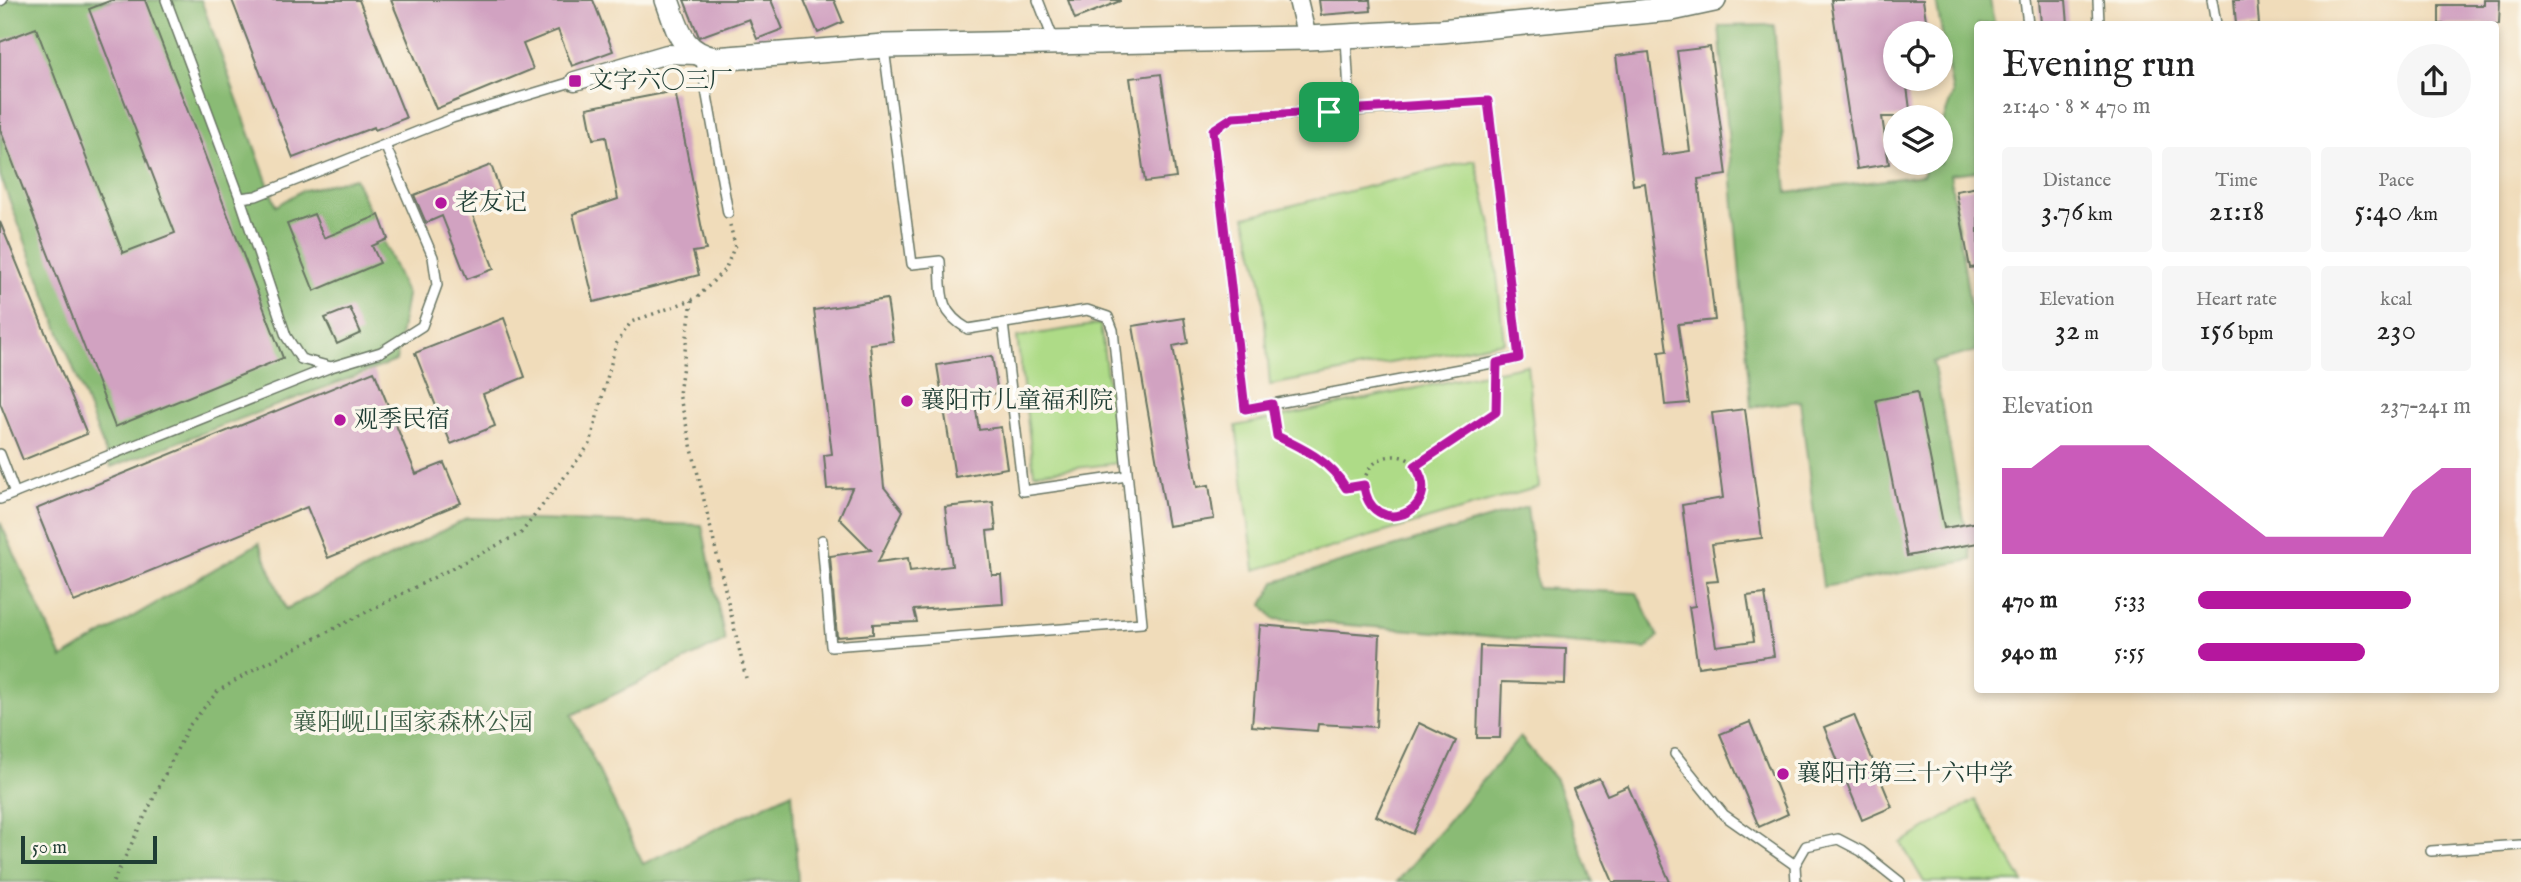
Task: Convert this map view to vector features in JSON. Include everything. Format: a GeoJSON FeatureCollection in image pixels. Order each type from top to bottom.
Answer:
{"type":"FeatureCollection","features":[{"type":"Feature","properties":{"kind":"street"},"geometry":{"type":"LineString","coordinates":[[667,0],[682,40],[698,56]]}},
{"type":"Feature","properties":{"kind":"street"},"geometry":{"type":"LineString","coordinates":[[1298,0],[1307,38]]}},
{"type":"Feature","properties":{"kind":"street"},"geometry":{"type":"LineString","coordinates":[[575,81],[667,54],[715,58],[884,46],[1346,36],[1672,9],[1714,0]]}},
{"type":"Feature","properties":{"kind":"lane"},"geometry":{"type":"LineString","coordinates":[[166,0],[240,198],[286,336],[301,359],[331,367]]}},
{"type":"Feature","properties":{"kind":"lane"},"geometry":{"type":"LineString","coordinates":[[1038,0],[1055,44]]}},
{"type":"Feature","properties":{"kind":"lane"},"geometry":{"type":"LineString","coordinates":[[2025,0],[2028,21]]}},
{"type":"Feature","properties":{"kind":"lane"},"geometry":{"type":"LineString","coordinates":[[2098,0],[2099,21]]}},
{"type":"Feature","properties":{"kind":"lane"},"geometry":{"type":"LineString","coordinates":[[2212,0],[2216,21]]}},
{"type":"Feature","properties":{"kind":"lane"},"geometry":{"type":"LineString","coordinates":[[1346,36],[1350,111]]}},
{"type":"Feature","properties":{"kind":"lane"},"geometry":{"type":"LineString","coordinates":[[822,540],[831,646],[1142,623],[1113,330],[1108,317],[1087,310],[968,329],[952,320],[943,306],[940,261],[912,264],[884,46]]}},
{"type":"Feature","properties":{"kind":"lane"},"geometry":{"type":"LineString","coordinates":[[698,56],[727,213]]}},
{"type":"Feature","properties":{"kind":"lane"},"geometry":{"type":"LineString","coordinates":[[240,198],[256,196],[452,118],[575,81]]}},
{"type":"Feature","properties":{"kind":"lane"},"geometry":{"type":"LineString","coordinates":[[1488,101],[1519,358],[1245,409],[1213,130],[1233,117],[1350,111],[1488,101]]}},
{"type":"Feature","properties":{"kind":"lane"},"geometry":{"type":"LineString","coordinates":[[0,499],[331,367],[381,352],[422,326],[437,285],[433,257],[385,145]]}},
{"type":"Feature","properties":{"kind":"lane"},"geometry":{"type":"LineString","coordinates":[[1003,323],[1023,491],[1127,476]]}},
{"type":"Feature","properties":{"kind":"lane"},"geometry":{"type":"LineString","coordinates":[[0,454],[15,493]]}},
{"type":"Feature","properties":{"kind":"lane"},"geometry":{"type":"LineString","coordinates":[[1675,754],[1724,814],[1795,865]]}},
{"type":"Feature","properties":{"kind":"lane"},"geometry":{"type":"LineString","coordinates":[[1797,882],[1795,865],[1806,846],[1838,839],[1861,851],[1900,882]]}},
{"type":"Feature","properties":{"kind":"lane"},"geometry":{"type":"LineString","coordinates":[[2431,851],[2521,845]]}},
{"type":"Feature","properties":{"kind":"path"},"geometry":{"type":"LineString","coordinates":[[113,882],[188,727],[218,691],[255,669],[521,533],[590,444],[617,344],[631,322],[692,300],[726,268],[735,246],[727,213]]}},
{"type":"Feature","properties":{"kind":"path"},"geometry":{"type":"LineString","coordinates":[[692,300],[679,394],[746,678]]}},
{"type":"Feature","properties":{"kind":"path"},"geometry":{"type":"LineString","coordinates":[[1415,466],[1496,412],[1497,363]]}},
{"type":"Feature","properties":{"kind":"path"},"geometry":{"type":"LineString","coordinates":[[1272,404],[1277,436],[1313,453],[1339,476],[1346,488],[1364,485]]}},
{"type":"Feature","properties":{"kind":"path"},"geometry":{"type":"LineString","coordinates":[[1400,457],[1415,466],[1420,474],[1423,493],[1413,509],[1395,516],[1376,510],[1365,495],[1364,485],[1370,469],[1383,458],[1400,457]]}},
{"type":"Feature","properties":{"kind":"green space"},"geometry":{"type":"Polygon","coordinates":[[[0,0],[201,0],[276,206],[301,191],[355,178],[407,295],[396,361],[111,467],[0,175],[0,0]]]}},
{"type":"Feature","properties":{"kind":"green space"},"geometry":{"type":"Polygon","coordinates":[[[1936,0],[1990,0],[1994,21],[1974,21],[1974,171],[1953,174],[1953,105],[1949,105],[1953,94],[1953,21],[1940,21],[1936,0]]]}},
{"type":"Feature","properties":{"kind":"green space"},"geometry":{"type":"Polygon","coordinates":[[[1774,25],[1787,193],[1923,175],[1950,175],[1974,331],[1974,352],[1933,362],[1972,560],[1823,587],[1800,401],[1751,407],[1719,26],[1774,25]]]}},
{"type":"Feature","properties":{"kind":"green space"},"geometry":{"type":"Polygon","coordinates":[[[1475,160],[1492,228],[1504,342],[1270,385],[1262,285],[1245,217],[1475,160]]]}},
{"type":"Feature","properties":{"kind":"green space"},"geometry":{"type":"Polygon","coordinates":[[[1100,324],[1119,463],[1034,473],[1017,337],[1100,324]]]}},
{"type":"Feature","properties":{"kind":"green space"},"geometry":{"type":"Polygon","coordinates":[[[1527,365],[1539,487],[1255,570],[1236,426],[1527,365]]]}},
{"type":"Feature","properties":{"kind":"green space"},"geometry":{"type":"Polygon","coordinates":[[[1527,507],[1537,588],[1637,593],[1658,637],[1646,649],[1274,619],[1263,605],[1275,582],[1527,507]]]}},
{"type":"Feature","properties":{"kind":"green space","name":"襄阳岘山国家森林公园"},"geometry":{"type":"Polygon","coordinates":[[[468,518],[702,525],[725,641],[572,715],[643,864],[792,792],[798,882],[0,882],[0,522],[62,658],[259,543],[286,609],[468,518]]]}},
{"type":"Feature","properties":{"kind":"green space"},"geometry":{"type":"Polygon","coordinates":[[[1520,737],[1556,780],[1593,882],[1397,882],[1520,737]]]}},
{"type":"Feature","properties":{"kind":"green space"},"geometry":{"type":"Polygon","coordinates":[[[1975,800],[2023,882],[1924,882],[1901,843],[1975,800]]]}},
{"type":"Feature","properties":{"kind":"building"},"geometry":{"type":"Polygon","coordinates":[[[112,0],[145,0],[283,358],[115,427],[0,129],[0,42],[36,28],[123,253],[175,233],[89,9],[112,0]]]}},
{"type":"Feature","properties":{"kind":"building"},"geometry":{"type":"Polygon","coordinates":[[[232,0],[359,0],[406,118],[375,130],[374,127],[293,158],[232,0]]]}},
{"type":"Feature","properties":{"kind":"building"},"geometry":{"type":"Polygon","coordinates":[[[391,0],[593,0],[613,51],[572,66],[558,30],[523,44],[533,69],[436,109],[391,0]]]}},
{"type":"Feature","properties":{"kind":"building"},"geometry":{"type":"Polygon","coordinates":[[[684,0],[771,0],[783,29],[757,39],[749,19],[699,37],[684,0]]]}},
{"type":"Feature","properties":{"kind":"building"},"geometry":{"type":"Polygon","coordinates":[[[804,0],[834,0],[843,22],[818,33],[804,0]]]}},
{"type":"Feature","properties":{"kind":"building"},"geometry":{"type":"Polygon","coordinates":[[[1068,0],[1120,0],[1120,1],[1075,19],[1068,0]]]}},
{"type":"Feature","properties":{"kind":"building"},"geometry":{"type":"Polygon","coordinates":[[[1319,0],[1370,0],[1371,11],[1321,15],[1319,0]]]}},
{"type":"Feature","properties":{"kind":"building"},"geometry":{"type":"Polygon","coordinates":[[[1831,0],[1923,0],[1926,21],[1883,21],[1883,91],[1908,91],[1909,105],[1883,105],[1883,165],[1857,169],[1831,0]]]}},
{"type":"Feature","properties":{"kind":"building"},"geometry":{"type":"Polygon","coordinates":[[[2039,0],[2066,0],[2068,21],[2041,21],[2039,0]]]}},
{"type":"Feature","properties":{"kind":"building"},"geometry":{"type":"Polygon","coordinates":[[[2234,0],[2257,0],[2259,21],[2236,21],[2234,0]]]}},
{"type":"Feature","properties":{"kind":"building"},"geometry":{"type":"Polygon","coordinates":[[[2484,0],[2500,0],[2499,24],[2499,21],[2439,21],[2439,5],[2484,5],[2484,0]]]}},
{"type":"Feature","properties":{"kind":"building"},"geometry":{"type":"Polygon","coordinates":[[[1710,47],[1727,175],[1698,179],[1715,320],[1678,324],[1689,403],[1665,405],[1659,352],[1667,351],[1645,183],[1633,185],[1616,56],[1649,52],[1663,155],[1690,151],[1677,51],[1710,47]]]}},
{"type":"Feature","properties":{"kind":"building"},"geometry":{"type":"Polygon","coordinates":[[[1161,74],[1176,178],[1145,182],[1130,78],[1161,74]]]}},
{"type":"Feature","properties":{"kind":"building"},"geometry":{"type":"Polygon","coordinates":[[[675,91],[706,250],[693,252],[699,275],[594,302],[573,214],[618,199],[606,137],[593,139],[587,108],[675,91]]]}},
{"type":"Feature","properties":{"kind":"building"},"geometry":{"type":"Polygon","coordinates":[[[491,165],[500,190],[468,203],[494,269],[467,279],[442,216],[426,223],[414,195],[491,165]]]}},
{"type":"Feature","properties":{"kind":"building"},"geometry":{"type":"Polygon","coordinates":[[[1974,188],[1974,268],[1970,268],[1956,191],[1974,188]]]}},
{"type":"Feature","properties":{"kind":"building"},"geometry":{"type":"Polygon","coordinates":[[[314,214],[324,238],[379,215],[388,239],[372,246],[380,263],[314,291],[287,224],[314,214]]]}},
{"type":"Feature","properties":{"kind":"building"},"geometry":{"type":"Polygon","coordinates":[[[0,222],[87,434],[23,460],[0,403],[0,222]]]}},
{"type":"Feature","properties":{"kind":"building"},"geometry":{"type":"Polygon","coordinates":[[[887,299],[893,341],[870,344],[884,487],[903,511],[878,562],[908,558],[910,571],[952,566],[945,507],[993,502],[996,530],[987,531],[992,575],[1001,575],[1003,604],[914,610],[917,622],[873,624],[873,634],[837,637],[830,556],[871,550],[839,518],[852,488],[827,489],[824,455],[832,454],[814,310],[887,299]]]}},
{"type":"Feature","properties":{"kind":"building"},"geometry":{"type":"Polygon","coordinates":[[[350,308],[361,333],[337,344],[325,318],[350,308]]]}},
{"type":"Feature","properties":{"kind":"building"},"geometry":{"type":"Polygon","coordinates":[[[504,318],[525,377],[483,394],[495,426],[451,444],[415,353],[504,318]]]}},
{"type":"Feature","properties":{"kind":"building"},"geometry":{"type":"Polygon","coordinates":[[[1184,318],[1188,343],[1173,346],[1197,487],[1209,485],[1214,519],[1168,526],[1133,326],[1184,318]]]}},
{"type":"Feature","properties":{"kind":"building"},"geometry":{"type":"Polygon","coordinates":[[[992,356],[998,393],[974,397],[979,430],[1001,427],[1007,468],[955,477],[937,365],[992,356]]]}},
{"type":"Feature","properties":{"kind":"building"},"geometry":{"type":"Polygon","coordinates":[[[374,371],[416,474],[444,463],[461,503],[328,558],[307,507],[74,602],[36,509],[374,371]]]}},
{"type":"Feature","properties":{"kind":"building"},"geometry":{"type":"Polygon","coordinates":[[[1917,392],[1944,528],[1974,523],[1974,544],[1907,556],[1876,400],[1917,392]]]}},
{"type":"Feature","properties":{"kind":"building"},"geometry":{"type":"Polygon","coordinates":[[[1745,409],[1762,538],[1712,544],[1718,581],[1706,582],[1716,646],[1754,641],[1747,596],[1765,594],[1774,656],[1698,667],[1689,607],[1695,606],[1682,505],[1723,498],[1712,413],[1745,409]]]}},
{"type":"Feature","properties":{"kind":"building"},"geometry":{"type":"Polygon","coordinates":[[[1260,625],[1380,635],[1376,727],[1318,724],[1317,731],[1252,726],[1260,625]]]}},
{"type":"Feature","properties":{"kind":"building"},"geometry":{"type":"Polygon","coordinates":[[[1480,646],[1566,649],[1565,684],[1502,682],[1500,738],[1477,738],[1480,646]]]}},
{"type":"Feature","properties":{"kind":"building"},"geometry":{"type":"Polygon","coordinates":[[[1854,715],[1892,807],[1862,820],[1824,727],[1854,715]]]}},
{"type":"Feature","properties":{"kind":"building"},"geometry":{"type":"Polygon","coordinates":[[[1750,722],[1788,814],[1759,827],[1720,734],[1750,722]]]}},
{"type":"Feature","properties":{"kind":"building"},"geometry":{"type":"Polygon","coordinates":[[[1419,723],[1456,741],[1413,834],[1376,816],[1419,723]]]}},
{"type":"Feature","properties":{"kind":"building"},"geometry":{"type":"Polygon","coordinates":[[[1599,778],[1607,795],[1628,786],[1670,882],[1613,882],[1573,789],[1599,778]]]}},
{"type":"Feature","properties":{"kind":"place","name":"文字六〇三厂"},"geometry":{"type":"Point","coordinates":[575,81]}},
{"type":"Feature","properties":{"kind":"place","name":"老友记"},"geometry":{"type":"Point","coordinates":[441,203]}},
{"type":"Feature","properties":{"kind":"place","name":"襄阳市儿童福利院"},"geometry":{"type":"Point","coordinates":[907,401]}},
{"type":"Feature","properties":{"kind":"place","name":"观季民宿"},"geometry":{"type":"Point","coordinates":[340,420]}},
{"type":"Feature","properties":{"kind":"place","name":"襄阳市第三十六中学"},"geometry":{"type":"Point","coordinates":[1783,774]}},
{"type":"Feature","properties":{"kind":"route"},"geometry":{"type":"LineString","coordinates":[[1488,101],[1519,358],[1497,363],[1496,412],[1415,466],[1423,483],[1423,493],[1413,509],[1395,516],[1385,515],[1369,503],[1364,485],[1346,488],[1339,476],[1313,453],[1277,436],[1272,404],[1245,409],[1213,130],[1233,117],[1329,112],[1488,101]]}}]}
